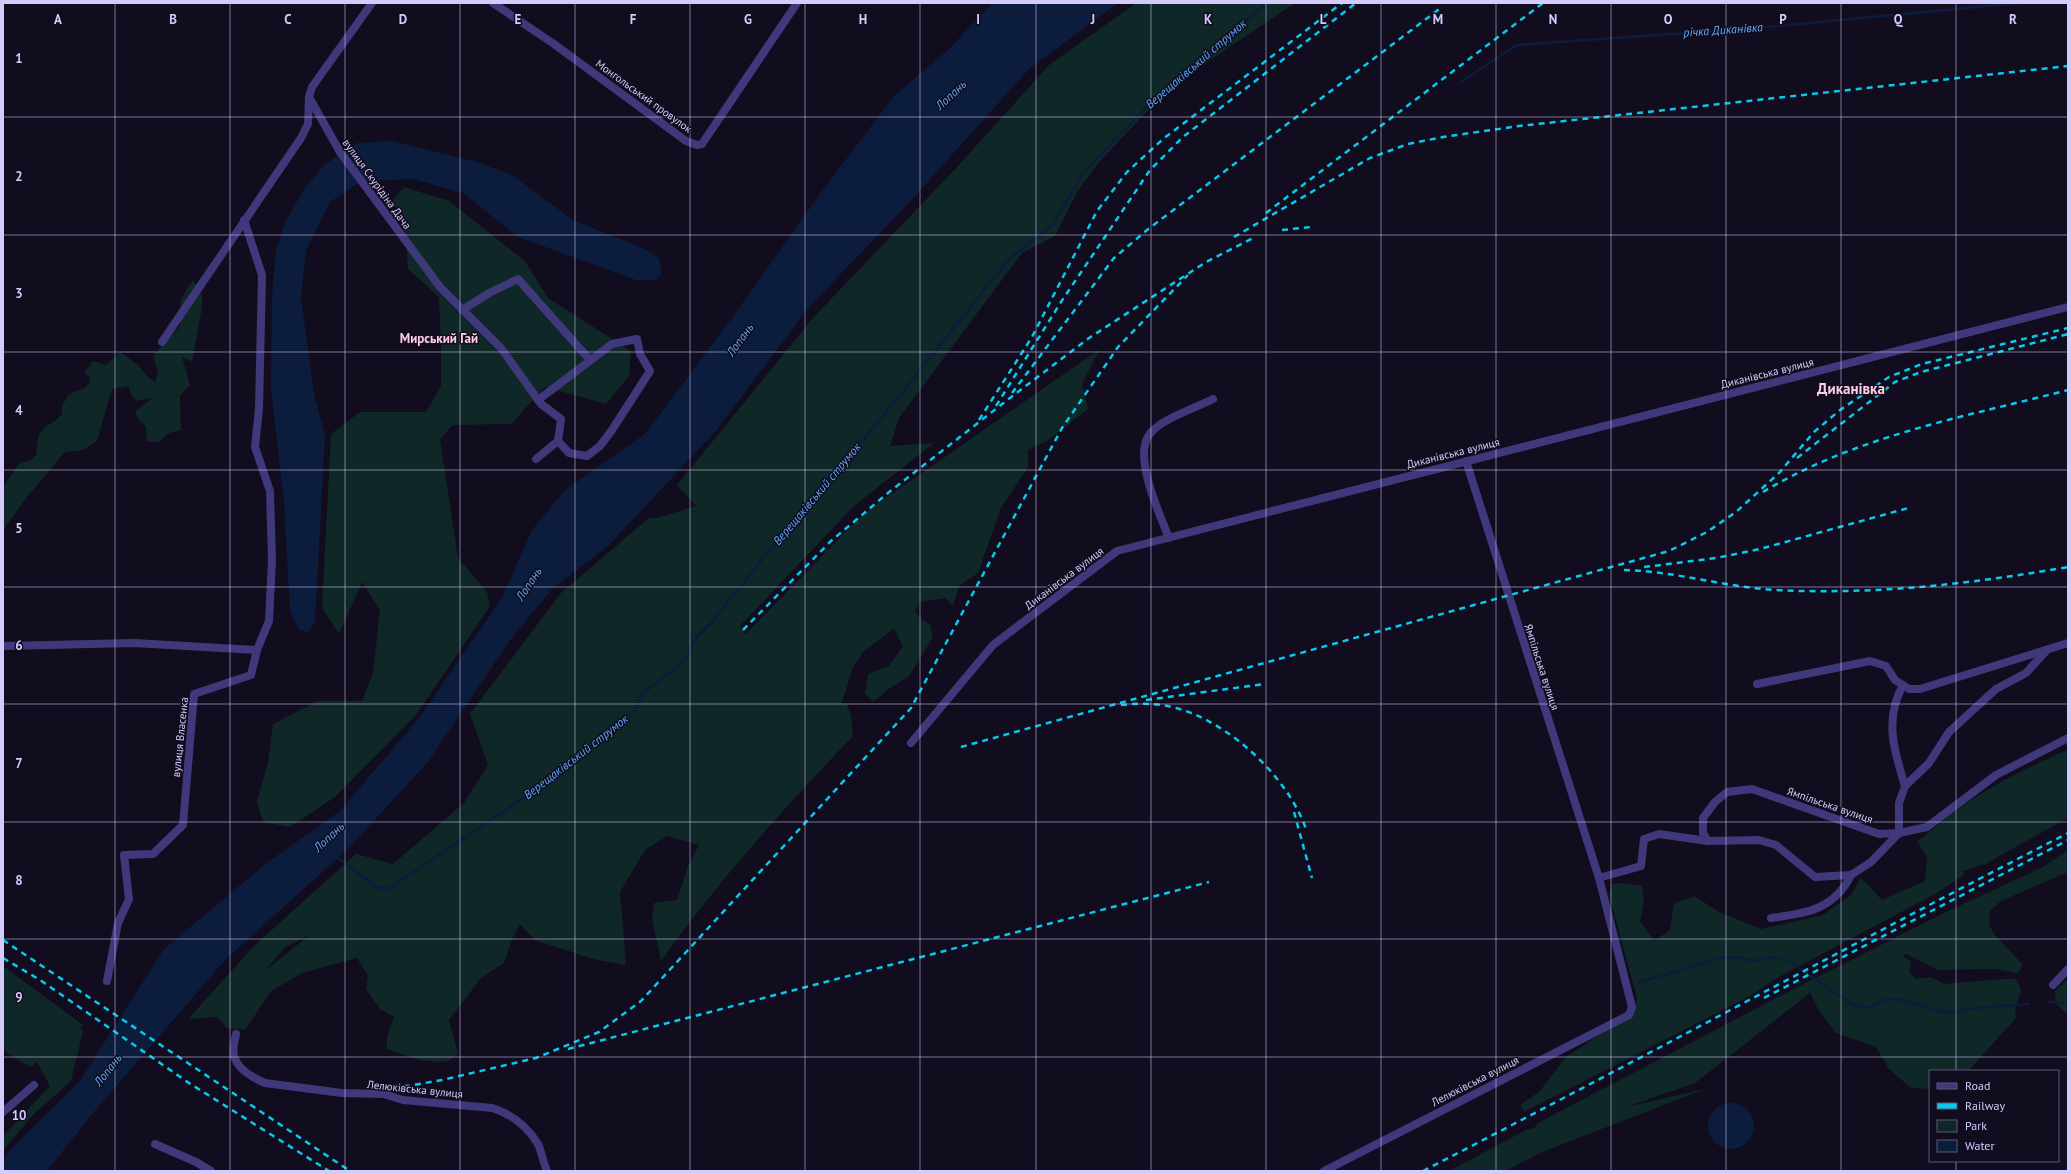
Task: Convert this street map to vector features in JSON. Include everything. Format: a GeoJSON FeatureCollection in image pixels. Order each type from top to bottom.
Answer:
{"type":"FeatureCollection","features":[{"type":"Feature","properties":{"kind":"street"},"geometry":{"type":"LineString","coordinates":[[162,342],[301,138],[308,124],[309,97],[312,87],[372,3]]}},
{"type":"Feature","properties":{"kind":"street","name":"Монгольський провулок"},"geometry":{"type":"LineString","coordinates":[[493,3],[554,44],[686,141],[697,145],[702,144],[798,3]]}},
{"type":"Feature","properties":{"kind":"street","name":"вулиця Скурідіна Дача"},"geometry":{"type":"LineString","coordinates":[[309,97],[340,152],[373,200],[440,287],[501,348],[538,400],[561,419],[558,441]]}},
{"type":"Feature","properties":{"kind":"street"},"geometry":{"type":"LineString","coordinates":[[3,646],[134,643],[257,650],[269,621],[272,560],[270,491],[256,447],[259,408],[262,275],[244,220]]}},
{"type":"Feature","properties":{"kind":"street"},"geometry":{"type":"LineString","coordinates":[[462,310],[491,292],[518,279],[590,360]]}},
{"type":"Feature","properties":{"kind":"street","name":"Диканівська вулиця"},"geometry":{"type":"LineString","coordinates":[[911,743],[994,644],[1117,551],[2068,307]]}},
{"type":"Feature","properties":{"kind":"street"},"geometry":{"type":"LineString","coordinates":[[536,459],[558,441],[570,453],[586,456],[600,446],[650,371],[640,354],[636,339],[612,344],[538,400]]}},
{"type":"Feature","properties":{"kind":"street"},"geometry":{"type":"LineString","coordinates":[[1169,538],[1156,506],[1145,468],[1143,449],[1148,435],[1161,424],[1214,399]]}},
{"type":"Feature","properties":{"kind":"street","name":"Ямпільська вулиця"},"geometry":{"type":"LineString","coordinates":[[1466,461],[1599,878],[1632,1007]]}},
{"type":"Feature","properties":{"kind":"street"},"geometry":{"type":"LineString","coordinates":[[1757,684],[1870,661],[1886,666],[1895,680],[1909,689],[1920,689],[2068,643]]}},
{"type":"Feature","properties":{"kind":"street"},"geometry":{"type":"LineString","coordinates":[[1599,878],[1641,866],[1644,839],[1659,834],[1708,841],[1759,840],[1776,845],[1815,877],[1851,875],[1871,862],[1899,833],[1899,802],[1905,786],[1929,763],[1948,732],[1996,689],[2026,673],[2047,649]]}},
{"type":"Feature","properties":{"kind":"street","name":"вулиця Власенка"},"geometry":{"type":"LineString","coordinates":[[107,981],[118,923],[129,899],[124,855],[153,854],[183,825],[194,694],[251,674],[257,650]]}},
{"type":"Feature","properties":{"kind":"street"},"geometry":{"type":"LineString","coordinates":[[1902,685],[1895,699],[1892,712],[1893,749],[1905,786]]}},
{"type":"Feature","properties":{"kind":"street","name":"Ямпільська вулиця"},"geometry":{"type":"LineString","coordinates":[[1708,841],[1703,833],[1703,818],[1715,802],[1727,792],[1752,789],[1879,834],[1899,833],[1927,827],[1996,774],[2068,738]]}},
{"type":"Feature","properties":{"kind":"street"},"geometry":{"type":"LineString","coordinates":[[1771,918],[1810,912],[1836,898],[1845,888],[1851,875]]}},
{"type":"Feature","properties":{"kind":"street"},"geometry":{"type":"LineString","coordinates":[[2053,985],[2068,968]]}},
{"type":"Feature","properties":{"kind":"street","name":"Лелюківська вулиця"},"geometry":{"type":"LineString","coordinates":[[1324,1171],[1629,1015],[1632,1007]]}},
{"type":"Feature","properties":{"kind":"street","name":"Лелюківська вулиця"},"geometry":{"type":"LineString","coordinates":[[236,1034],[233,1055],[238,1065],[255,1079],[265,1082],[342,1093],[384,1094],[403,1100],[492,1108],[505,1112],[516,1118],[538,1144],[547,1171]]}},
{"type":"Feature","properties":{"kind":"street"},"geometry":{"type":"LineString","coordinates":[[3,1112],[34,1085]]}},
{"type":"Feature","properties":{"kind":"street"},"geometry":{"type":"LineString","coordinates":[[155,1144],[196,1162],[210,1171]]}},
{"type":"Feature","properties":{"kind":"green space"},"geometry":{"type":"Polygon","coordinates":[[[1136,3],[1295,3],[1169,88],[1099,162],[1077,192],[1055,236],[1022,253],[899,418],[890,446],[934,443],[854,506],[740,626],[746,634],[863,514],[1100,349],[1082,384],[1088,409],[1047,441],[1028,450],[1028,467],[1001,508],[978,573],[959,586],[953,606],[945,598],[920,602],[915,611],[922,620],[930,624],[933,637],[909,676],[890,688],[873,702],[865,693],[868,674],[889,666],[903,646],[894,629],[863,652],[853,667],[841,705],[846,703],[851,715],[853,736],[802,790],[729,873],[661,961],[652,919],[654,903],[677,900],[688,866],[699,845],[667,836],[645,850],[620,892],[626,965],[593,959],[535,940],[520,924],[512,939],[504,963],[481,978],[449,1020],[458,1054],[448,1060],[440,1062],[424,1061],[387,1049],[387,1036],[394,1017],[380,1009],[366,989],[368,976],[357,958],[302,973],[271,991],[245,1030],[227,1028],[217,1017],[188,1019],[253,947],[356,854],[393,864],[464,803],[488,765],[470,714],[561,593],[649,518],[657,518],[696,506],[677,485],[813,318],[958,166],[1049,65],[1136,3]],[[307,937],[284,948],[265,971],[307,937]]]}},
{"type":"Feature","properties":{"kind":"green space"},"geometry":{"type":"Polygon","coordinates":[[[404,187],[449,201],[525,261],[548,298],[631,351],[629,376],[606,404],[545,387],[511,424],[453,425],[440,439],[458,558],[487,592],[490,606],[416,715],[335,797],[290,827],[263,822],[257,802],[268,762],[273,724],[318,701],[362,701],[373,673],[380,610],[362,582],[339,634],[322,608],[331,434],[360,412],[426,412],[441,386],[439,297],[408,269],[405,225],[392,201],[404,187]]]}},
{"type":"Feature","properties":{"kind":"green space"},"geometry":{"type":"Polygon","coordinates":[[[193,280],[201,293],[202,301],[192,362],[182,357],[190,385],[180,395],[181,430],[169,433],[159,442],[147,442],[146,427],[138,419],[135,411],[153,398],[136,401],[128,386],[112,389],[97,441],[83,450],[65,452],[27,497],[3,530],[3,487],[19,464],[31,460],[36,455],[38,436],[46,426],[55,421],[62,414],[62,406],[69,394],[85,388],[90,382],[90,377],[84,373],[93,361],[106,365],[120,352],[138,365],[147,376],[155,382],[158,373],[153,356],[180,326],[181,299],[193,280]]]}},
{"type":"Feature","properties":{"kind":"green space"},"geometry":{"type":"Polygon","coordinates":[[[2068,750],[2068,818],[1985,864],[1963,871],[1960,869],[1965,874],[1937,893],[1775,979],[1750,996],[1524,1112],[1520,1105],[1539,1092],[1566,1057],[1634,1012],[1637,998],[1609,895],[1612,884],[1620,883],[1642,886],[1644,900],[1640,921],[1654,941],[1670,930],[1674,903],[1694,896],[1719,912],[1761,929],[1823,915],[1851,895],[1861,878],[1882,900],[1925,881],[1927,857],[1917,841],[1951,814],[1979,795],[2022,771],[2068,750]]]}},
{"type":"Feature","properties":{"kind":"green space"},"geometry":{"type":"Polygon","coordinates":[[[2068,850],[2068,872],[2001,901],[1990,911],[1989,925],[1995,935],[2023,965],[2018,973],[1994,969],[1939,970],[1906,954],[1902,955],[1911,962],[1909,971],[1916,979],[1931,977],[1944,984],[2016,979],[2021,990],[2015,1010],[2016,1018],[1969,1070],[1929,1070],[1929,1087],[1924,1089],[1910,1087],[1889,1069],[1876,1047],[1836,1033],[1818,1009],[1810,993],[1695,1083],[1626,1107],[1705,1089],[1545,1151],[1505,1171],[1449,1171],[1526,1130],[1534,1128],[1538,1123],[1782,995],[1948,911],[2043,867],[2068,850]]]}},
{"type":"Feature","properties":{"kind":"green space"},"geometry":{"type":"Polygon","coordinates":[[[3,966],[83,1025],[80,1028],[83,1031],[71,1081],[34,1114],[3,1150],[3,1136],[50,1086],[37,1062],[30,1067],[3,1050],[3,966]]]}},
{"type":"Feature","properties":{"kind":"green space"},"geometry":{"type":"Polygon","coordinates":[[[2068,979],[2068,1015],[2056,1004],[2055,991],[2068,979]]]}},
{"type":"Feature","properties":{"kind":"water","name":"Лопань"},"geometry":{"type":"Polygon","coordinates":[[[992,3],[1118,3],[1030,68],[907,205],[810,306],[714,433],[608,546],[553,588],[510,640],[428,762],[348,849],[226,959],[93,1113],[47,1171],[3,1171],[3,1160],[12,1148],[79,1082],[164,949],[268,862],[340,811],[419,718],[502,598],[532,530],[565,490],[645,434],[734,315],[822,191],[894,96],[949,49],[992,3]]]}},
{"type":"Feature","properties":{"kind":"water"},"geometry":{"type":"Polygon","coordinates":[[[392,141],[477,162],[512,175],[573,220],[647,250],[659,258],[662,272],[656,280],[636,280],[518,237],[463,193],[413,179],[362,181],[330,202],[306,251],[301,298],[314,394],[325,435],[315,621],[308,632],[299,630],[290,612],[284,502],[271,389],[272,297],[276,250],[285,222],[305,188],[324,165],[357,143],[392,141]]]}},
{"type":"Feature","properties":{"kind":"water"},"geometry":{"type":"Polygon","coordinates":[[[1727,1103],[1735,1103],[1744,1107],[1750,1113],[1754,1126],[1750,1139],[1744,1145],[1735,1149],[1727,1149],[1718,1145],[1712,1139],[1708,1130],[1708,1122],[1712,1113],[1718,1107],[1727,1103]]]}},
{"type":"Feature","properties":{"kind":"waterway","name":"Верещаківський струмок"},"geometry":{"type":"LineString","coordinates":[[337,857],[376,887],[388,889],[544,784],[631,715],[644,693],[686,659],[695,639],[712,622],[794,520],[880,420],[1009,259],[1052,226],[1083,174],[1155,98],[1267,3]]}},
{"type":"Feature","properties":{"kind":"waterway","name":"річка Диканівка"},"geometry":{"type":"LineString","coordinates":[[1462,81],[1517,45],[1756,28],[2018,3]]}},
{"type":"Feature","properties":{"kind":"waterway"},"geometry":{"type":"LineString","coordinates":[[1638,983],[1719,958],[1737,957],[1753,961],[1771,957],[1787,960],[1852,1004],[1869,1008],[1887,999],[1903,1000],[1947,1013],[1975,1008],[2029,1004]]}},
{"type":"Feature","properties":{"kind":"waterway"},"geometry":{"type":"LineString","coordinates":[[2049,1002],[2068,1003]]}},
{"type":"Feature","properties":{"kind":"railway"},"geometry":{"type":"LineString","coordinates":[[979,420],[1032,337],[1097,211],[1127,172],[1163,139],[1342,3]]}},
{"type":"Feature","properties":{"kind":"railway"},"geometry":{"type":"LineString","coordinates":[[996,406],[1061,302],[1150,170],[1183,137],[1356,3]]}},
{"type":"Feature","properties":{"kind":"railway"},"geometry":{"type":"LineString","coordinates":[[1266,213],[1543,3]]}},
{"type":"Feature","properties":{"kind":"railway"},"geometry":{"type":"LineString","coordinates":[[1012,393],[1114,258],[1147,230],[1442,7]]}},
{"type":"Feature","properties":{"kind":"railway"},"geometry":{"type":"LineString","coordinates":[[1234,237],[1370,158],[1408,144],[1443,137],[1519,126],[2068,66]]}},
{"type":"Feature","properties":{"kind":"railway"},"geometry":{"type":"LineString","coordinates":[[1282,230],[1311,227]]}},
{"type":"Feature","properties":{"kind":"railway"},"geometry":{"type":"LineString","coordinates":[[743,630],[831,541],[888,493],[1006,401],[1089,338],[1206,262],[1253,238]]}},
{"type":"Feature","properties":{"kind":"railway"},"geometry":{"type":"LineString","coordinates":[[371,1086],[408,1086],[442,1080],[536,1058],[599,1032],[641,1001],[911,708],[1062,428],[1118,347],[1188,275]]}},
{"type":"Feature","properties":{"kind":"railway"},"geometry":{"type":"LineString","coordinates":[[961,747],[1669,551],[1707,532],[1736,512],[1779,473],[1814,432],[1840,410],[1889,377],[1922,364],[2068,328]]}},
{"type":"Feature","properties":{"kind":"railway"},"geometry":{"type":"LineString","coordinates":[[1797,458],[1895,382],[1921,372],[2068,334]]}},
{"type":"Feature","properties":{"kind":"railway"},"geometry":{"type":"LineString","coordinates":[[1763,492],[1835,456],[1873,442],[1950,419],[2068,390]]}},
{"type":"Feature","properties":{"kind":"railway"},"geometry":{"type":"LineString","coordinates":[[1644,567],[1716,558],[1760,549],[1912,507]]}},
{"type":"Feature","properties":{"kind":"railway"},"geometry":{"type":"LineString","coordinates":[[1624,570],[1662,573],[1737,586],[1775,590],[1849,591],[1922,587],[1959,583],[2068,567]]}},
{"type":"Feature","properties":{"kind":"railway"},"geometry":{"type":"LineString","coordinates":[[1146,700],[1264,684]]}},
{"type":"Feature","properties":{"kind":"railway"},"geometry":{"type":"LineString","coordinates":[[1121,705],[1148,704],[1176,708],[1196,715],[1236,739],[1254,754],[1286,790],[1306,829]]}},
{"type":"Feature","properties":{"kind":"railway"},"geometry":{"type":"LineString","coordinates":[[1294,812],[1312,878]]}},
{"type":"Feature","properties":{"kind":"railway"},"geometry":{"type":"LineString","coordinates":[[1423,1171],[2068,833]]}},
{"type":"Feature","properties":{"kind":"railway"},"geometry":{"type":"LineString","coordinates":[[1764,998],[2068,840]]}},
{"type":"Feature","properties":{"kind":"railway"},"geometry":{"type":"LineString","coordinates":[[568,1049],[1209,882]]}},
{"type":"Feature","properties":{"kind":"railway"},"geometry":{"type":"LineString","coordinates":[[3,940],[350,1171]]}},
{"type":"Feature","properties":{"kind":"railway"},"geometry":{"type":"LineString","coordinates":[[3,958],[40,980],[189,1083],[329,1171]]}},
{"type":"Feature","properties":{"kind":"district","name":"Мирський Гай"},"geometry":{"type":"Point","coordinates":[439,338]}},
{"type":"Feature","properties":{"kind":"district","name":"Диканівка"},"geometry":{"type":"Point","coordinates":[1851,389]}}]}
